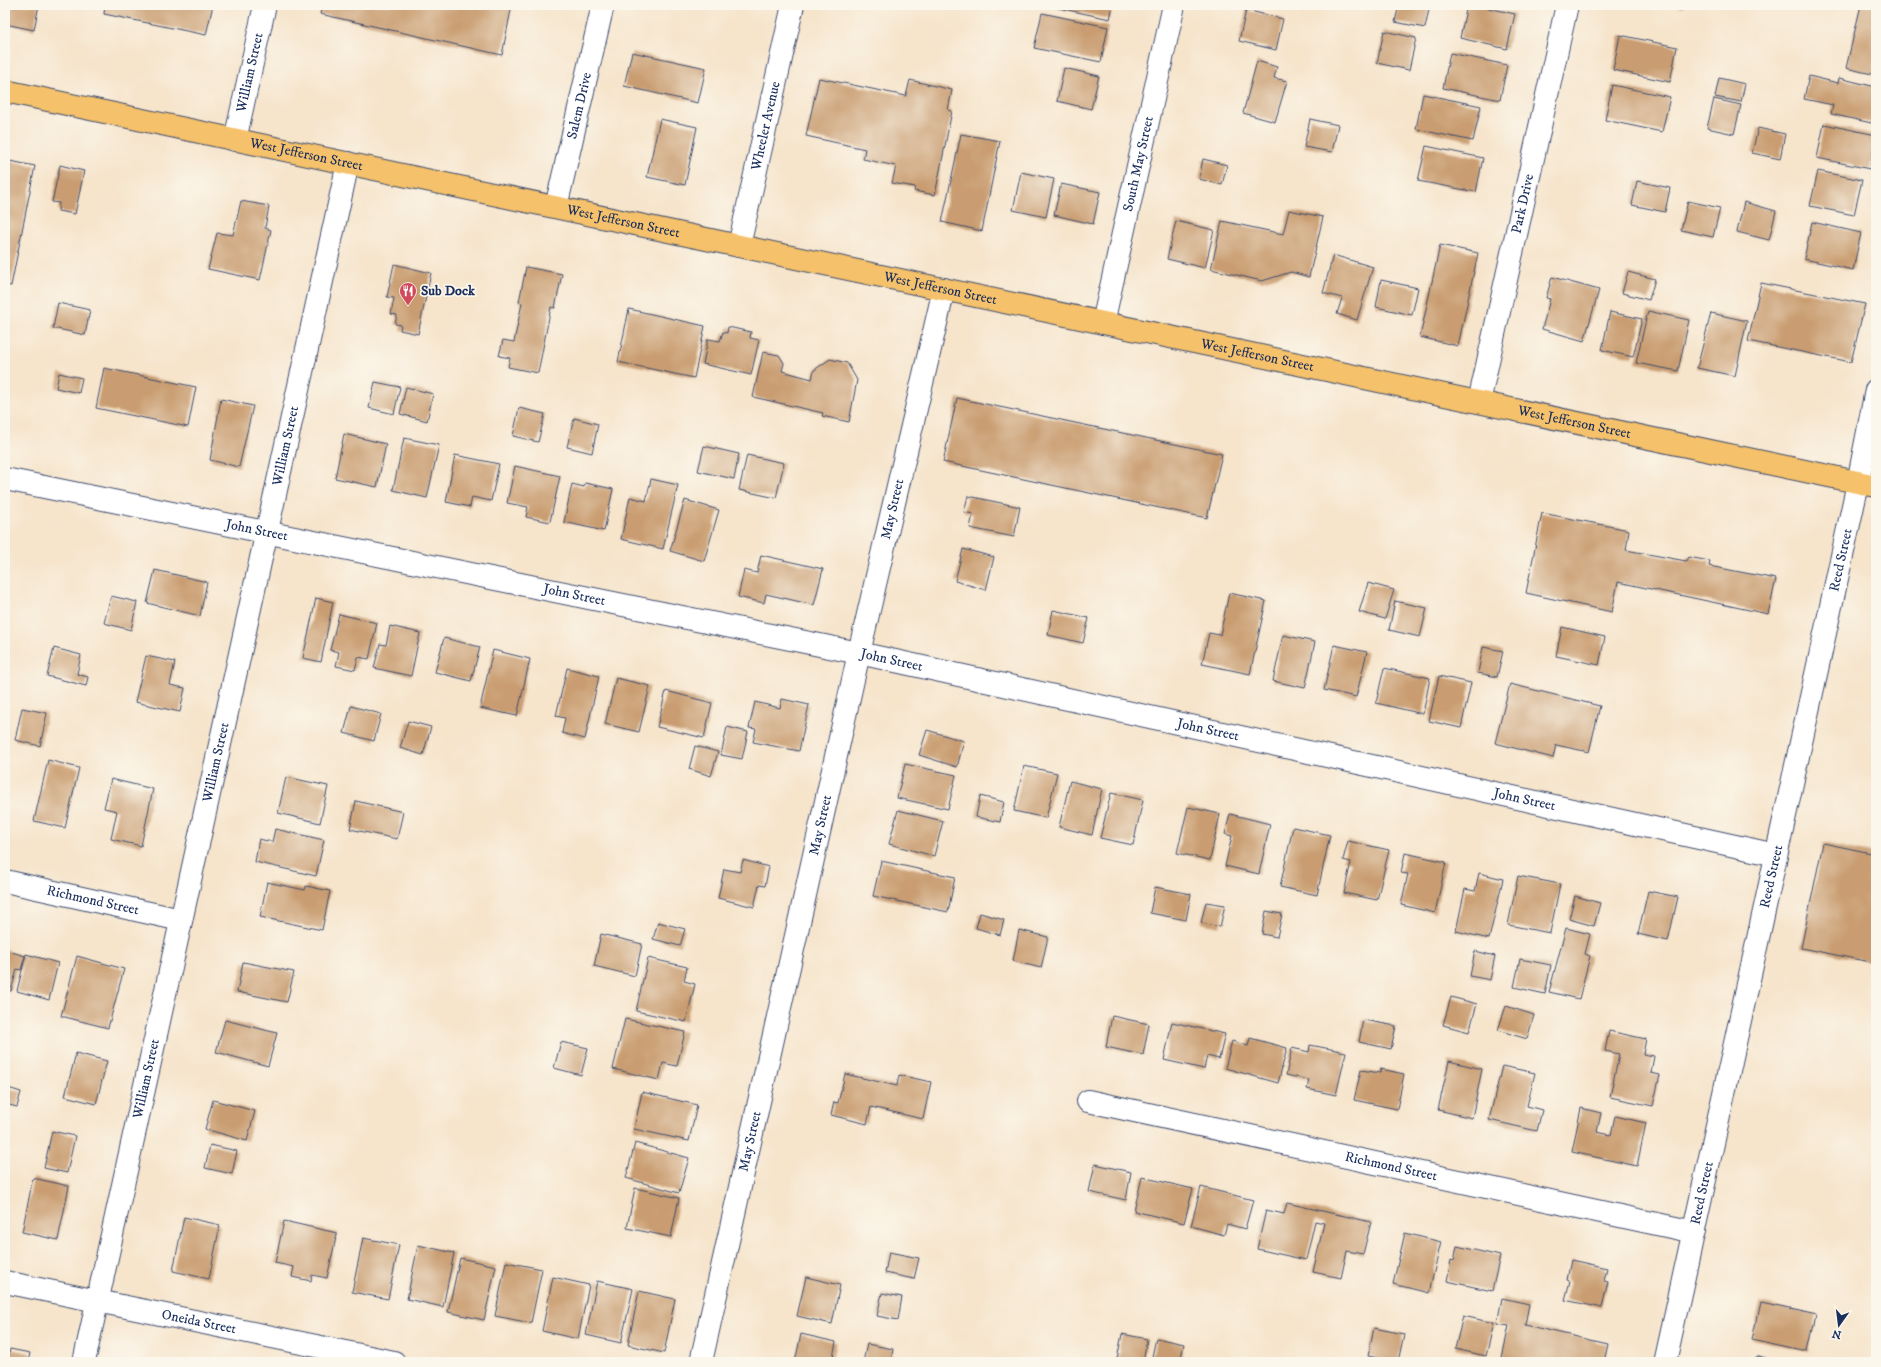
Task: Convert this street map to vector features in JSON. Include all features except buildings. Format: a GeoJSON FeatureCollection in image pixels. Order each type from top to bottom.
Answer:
{"type":"FeatureCollection","features":[{"type":"Feature","properties":{"kind":"main road","name":"West Jefferson Street"},"geometry":{"type":"LineString","coordinates":[[5,91],[1867,484]]}},
{"type":"Feature","properties":{"kind":"street","name":"William Street"},"geometry":{"type":"LineString","coordinates":[[235,140],[265,5]]}},
{"type":"Feature","properties":{"kind":"street","name":"Salem Drive"},"geometry":{"type":"LineString","coordinates":[[556,207],[603,5]]}},
{"type":"Feature","properties":{"kind":"street","name":"Wheeler Avenue"},"geometry":{"type":"LineString","coordinates":[[740,246],[792,5]]}},
{"type":"Feature","properties":{"kind":"street","name":"South May Street"},"geometry":{"type":"LineString","coordinates":[[1103,323],[1174,5]]}},
{"type":"Feature","properties":{"kind":"street","name":"Park Drive"},"geometry":{"type":"LineString","coordinates":[[1479,402],[1567,5]]}},
{"type":"Feature","properties":{"kind":"street","name":"William Street"},"geometry":{"type":"LineString","coordinates":[[84,1362],[348,163]]}},
{"type":"Feature","properties":{"kind":"street","name":"May Street"},"geometry":{"type":"LineString","coordinates":[[701,1362],[859,653],[944,290]]}},
{"type":"Feature","properties":{"kind":"street","name":"Reed Street"},"geometry":{"type":"LineString","coordinates":[[1665,1362],[1776,855],[1867,484],[1876,390]]}},
{"type":"Feature","properties":{"kind":"street","name":"John Street"},"geometry":{"type":"LineString","coordinates":[[5,479],[859,653],[1776,855]]}},
{"type":"Feature","properties":{"kind":"street","name":"Richmond Street"},"geometry":{"type":"LineString","coordinates":[[5,881],[181,920]]}},
{"type":"Feature","properties":{"kind":"street","name":"Richmond Street"},"geometry":{"type":"LineString","coordinates":[[1088,1101],[1694,1232]]}},
{"type":"Feature","properties":{"kind":"street","name":"Oneida Street"},"geometry":{"type":"LineString","coordinates":[[5,1282],[394,1362]]}},
{"type":"Feature","properties":{"kind":"place","name":"Sub Dock"},"geometry":{"type":"Point","coordinates":[408,306]}}]}
